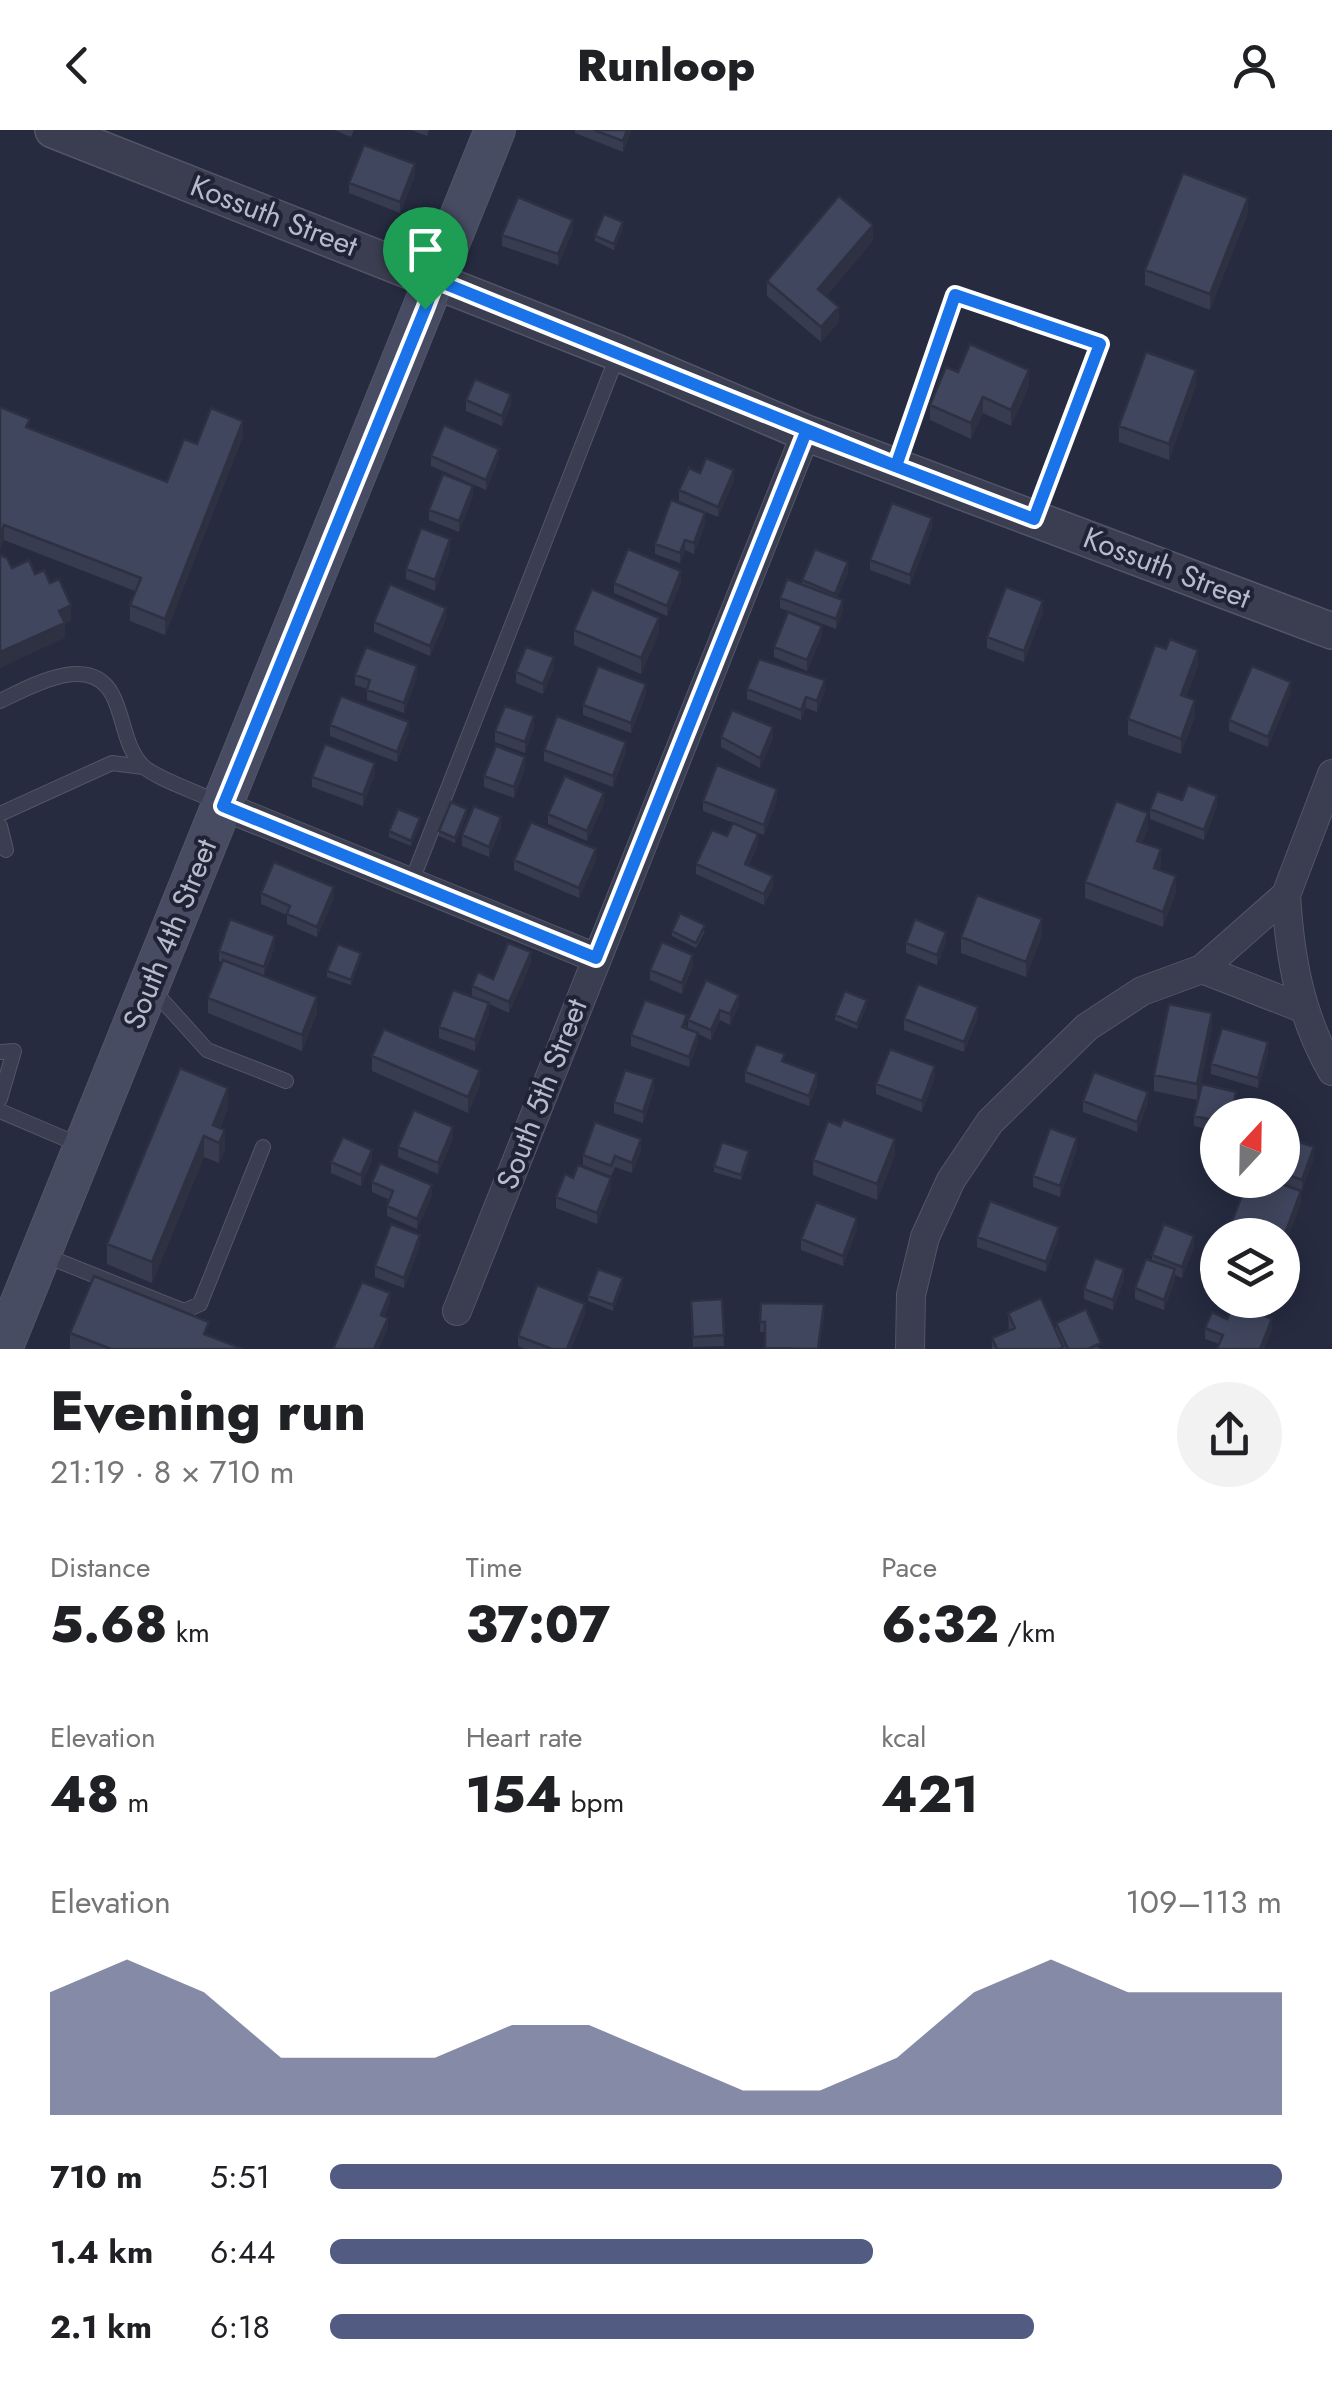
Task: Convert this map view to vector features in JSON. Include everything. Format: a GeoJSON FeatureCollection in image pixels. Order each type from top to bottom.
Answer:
{"type":"FeatureCollection","features":[{"type":"Feature","properties":{"kind":"main road","name":"South 4th Street"},"geometry":{"type":"LineString","coordinates":[[2,1349],[495,130]]}},
{"type":"Feature","properties":{"kind":"street","name":"Kossuth Street"},"geometry":{"type":"LineString","coordinates":[[53,130],[436,280],[806,432],[1332,630]]}},
{"type":"Feature","properties":{"kind":"street","name":"South 5th Street"},"geometry":{"type":"LineString","coordinates":[[457,1311],[806,432]]}},
{"type":"Feature","properties":{"kind":"street"},"geometry":{"type":"LineString","coordinates":[[1332,774],[1286,895],[1289,950],[1302,1008],[1332,1071]]}},
{"type":"Feature","properties":{"kind":"street"},"geometry":{"type":"LineString","coordinates":[[223,806],[596,958]]}},
{"type":"Feature","properties":{"kind":"street"},"geometry":{"type":"LineString","coordinates":[[910,1349],[911,1295],[925,1236],[951,1180],[990,1122],[1087,1027],[1142,991],[1202,969],[1286,895]]}},
{"type":"Feature","properties":{"kind":"street"},"geometry":{"type":"LineString","coordinates":[[1202,969],[1302,1008]]}},
{"type":"Feature","properties":{"kind":"lane"},"geometry":{"type":"LineString","coordinates":[[896,466],[955,295],[1100,344],[1034,519]]}},
{"type":"Feature","properties":{"kind":"lane"},"geometry":{"type":"LineString","coordinates":[[411,883],[618,353]]}},
{"type":"Feature","properties":{"kind":"lane"},"geometry":{"type":"LineString","coordinates":[[0,701],[75,673],[97,680],[111,692],[126,738],[143,767]]}},
{"type":"Feature","properties":{"kind":"lane"},"geometry":{"type":"LineString","coordinates":[[0,814],[112,764],[143,767],[223,806]]}},
{"type":"Feature","properties":{"kind":"lane"},"geometry":{"type":"LineString","coordinates":[[0,826],[6,850]]}},
{"type":"Feature","properties":{"kind":"lane"},"geometry":{"type":"LineString","coordinates":[[149,986],[206,1050],[286,1081]]}},
{"type":"Feature","properties":{"kind":"lane"},"geometry":{"type":"LineString","coordinates":[[0,1099],[7,1052]]}},
{"type":"Feature","properties":{"kind":"lane"},"geometry":{"type":"LineString","coordinates":[[0,1111],[83,1147]]}},
{"type":"Feature","properties":{"kind":"lane"},"geometry":{"type":"LineString","coordinates":[[41,1254],[184,1311],[200,1304],[263,1148]]}},
{"type":"Feature","properties":{"kind":"building"},"geometry":{"type":"Polygon","coordinates":[[[594,130],[627,130],[623,141],[594,130]]]}},
{"type":"Feature","properties":{"kind":"building"},"geometry":{"type":"Polygon","coordinates":[[[364,145],[415,164],[400,202],[349,183],[364,145]]]}},
{"type":"Feature","properties":{"kind":"building"},"geometry":{"type":"Polygon","coordinates":[[[1183,173],[1248,198],[1210,294],[1145,270],[1183,173]]]}},
{"type":"Feature","properties":{"kind":"building"},"geometry":{"type":"Polygon","coordinates":[[[839,196],[873,225],[818,289],[839,307],[821,327],[767,281],[839,196]]]}},
{"type":"Feature","properties":{"kind":"building"},"geometry":{"type":"Polygon","coordinates":[[[518,197],[573,220],[558,254],[502,235],[518,197]]]}},
{"type":"Feature","properties":{"kind":"building"},"geometry":{"type":"Polygon","coordinates":[[[604,214],[623,222],[614,244],[595,236],[604,214]]]}},
{"type":"Feature","properties":{"kind":"building"},"geometry":{"type":"Polygon","coordinates":[[[970,344],[1029,370],[1011,410],[983,397],[971,423],[930,405],[946,367],[958,372],[970,344]]]}},
{"type":"Feature","properties":{"kind":"building"},"geometry":{"type":"Polygon","coordinates":[[[1146,352],[1196,370],[1169,444],[1119,426],[1146,352]]]}},
{"type":"Feature","properties":{"kind":"building"},"geometry":{"type":"Polygon","coordinates":[[[475,379],[511,394],[502,416],[466,400],[475,379]]]}},
{"type":"Feature","properties":{"kind":"building"},"geometry":{"type":"Polygon","coordinates":[[[0,407],[30,419],[26,427],[167,482],[184,439],[197,444],[211,408],[243,421],[165,619],[130,605],[141,578],[4,525],[0,536],[0,407]]]}},
{"type":"Feature","properties":{"kind":"building"},"geometry":{"type":"Polygon","coordinates":[[[444,425],[499,449],[486,480],[431,456],[444,425]]]}},
{"type":"Feature","properties":{"kind":"building"},"geometry":{"type":"Polygon","coordinates":[[[706,458],[734,470],[718,507],[679,490],[689,468],[700,473],[706,458]]]}},
{"type":"Feature","properties":{"kind":"building"},"geometry":{"type":"Polygon","coordinates":[[[443,474],[473,486],[459,521],[429,510],[443,474]]]}},
{"type":"Feature","properties":{"kind":"building"},"geometry":{"type":"Polygon","coordinates":[[[671,500],[705,513],[694,543],[685,540],[680,553],[655,544],[671,500]]]}},
{"type":"Feature","properties":{"kind":"building"},"geometry":{"type":"Polygon","coordinates":[[[892,503],[932,518],[910,575],[870,560],[892,503]]]}},
{"type":"Feature","properties":{"kind":"building"},"geometry":{"type":"Polygon","coordinates":[[[421,528],[450,539],[435,580],[406,569],[421,528]]]}},
{"type":"Feature","properties":{"kind":"building"},"geometry":{"type":"Polygon","coordinates":[[[628,549],[681,571],[667,606],[614,583],[628,549]]]}},
{"type":"Feature","properties":{"kind":"building"},"geometry":{"type":"Polygon","coordinates":[[[815,549],[848,562],[835,594],[802,580],[815,549]]]}},
{"type":"Feature","properties":{"kind":"building"},"geometry":{"type":"Polygon","coordinates":[[[0,555],[7,558],[12,568],[29,560],[35,574],[44,570],[50,583],[59,579],[71,605],[59,611],[65,623],[0,652],[0,555]]]}},
{"type":"Feature","properties":{"kind":"building"},"geometry":{"type":"Polygon","coordinates":[[[787,579],[843,600],[836,619],[780,598],[787,579]]]}},
{"type":"Feature","properties":{"kind":"building"},"geometry":{"type":"Polygon","coordinates":[[[390,584],[446,608],[430,646],[374,622],[390,584]]]}},
{"type":"Feature","properties":{"kind":"building"},"geometry":{"type":"Polygon","coordinates":[[[1006,587],[1043,601],[1024,651],[987,637],[1006,587]]]}},
{"type":"Feature","properties":{"kind":"building"},"geometry":{"type":"Polygon","coordinates":[[[592,589],[659,618],[641,658],[574,630],[592,589]]]}},
{"type":"Feature","properties":{"kind":"building"},"geometry":{"type":"Polygon","coordinates":[[[788,612],[822,626],[807,660],[774,647],[788,612]]]}},
{"type":"Feature","properties":{"kind":"building"},"geometry":{"type":"Polygon","coordinates":[[[1170,639],[1198,650],[1181,695],[1195,700],[1181,739],[1128,719],[1155,645],[1166,649],[1170,639]]]}},
{"type":"Feature","properties":{"kind":"building"},"geometry":{"type":"Polygon","coordinates":[[[366,647],[417,666],[404,703],[367,690],[370,680],[355,675],[366,647]]]}},
{"type":"Feature","properties":{"kind":"building"},"geometry":{"type":"Polygon","coordinates":[[[526,647],[554,657],[543,684],[516,672],[526,647]]]}},
{"type":"Feature","properties":{"kind":"building"},"geometry":{"type":"Polygon","coordinates":[[[759,659],[825,680],[817,701],[806,697],[801,710],[747,689],[759,659]]]}},
{"type":"Feature","properties":{"kind":"building"},"geometry":{"type":"Polygon","coordinates":[[[598,666],[646,684],[631,723],[583,705],[598,666]]]}},
{"type":"Feature","properties":{"kind":"building"},"geometry":{"type":"Polygon","coordinates":[[[1252,666],[1291,682],[1268,737],[1229,720],[1252,666]]]}},
{"type":"Feature","properties":{"kind":"building"},"geometry":{"type":"Polygon","coordinates":[[[341,696],[409,722],[397,752],[330,725],[341,696]]]}},
{"type":"Feature","properties":{"kind":"building"},"geometry":{"type":"Polygon","coordinates":[[[505,706],[534,716],[525,742],[495,731],[505,706]]]}},
{"type":"Feature","properties":{"kind":"building"},"geometry":{"type":"Polygon","coordinates":[[[732,710],[773,727],[760,758],[721,737],[732,710]]]}},
{"type":"Feature","properties":{"kind":"building"},"geometry":{"type":"Polygon","coordinates":[[[557,716],[626,742],[613,776],[544,750],[557,716]]]}},
{"type":"Feature","properties":{"kind":"building"},"geometry":{"type":"Polygon","coordinates":[[[325,744],[375,763],[363,795],[312,777],[325,744]]]}},
{"type":"Feature","properties":{"kind":"building"},"geometry":{"type":"Polygon","coordinates":[[[496,746],[525,757],[514,787],[484,776],[496,746]]]}},
{"type":"Feature","properties":{"kind":"building"},"geometry":{"type":"Polygon","coordinates":[[[717,765],[777,789],[764,825],[703,801],[717,765]]]}},
{"type":"Feature","properties":{"kind":"building"},"geometry":{"type":"Polygon","coordinates":[[[565,776],[604,793],[587,831],[548,814],[565,776]]]}},
{"type":"Feature","properties":{"kind":"building"},"geometry":{"type":"Polygon","coordinates":[[[1188,785],[1217,796],[1204,830],[1150,809],[1157,791],[1182,800],[1188,785]]]}},
{"type":"Feature","properties":{"kind":"building"},"geometry":{"type":"Polygon","coordinates":[[[1116,801],[1148,813],[1137,841],[1161,849],[1154,868],[1176,876],[1163,912],[1085,882],[1116,801]]]}},
{"type":"Feature","properties":{"kind":"building"},"geometry":{"type":"Polygon","coordinates":[[[451,802],[467,809],[455,838],[439,831],[451,802]]]}},
{"type":"Feature","properties":{"kind":"building"},"geometry":{"type":"Polygon","coordinates":[[[474,806],[501,817],[489,847],[462,835],[474,806]]]}},
{"type":"Feature","properties":{"kind":"building"},"geometry":{"type":"Polygon","coordinates":[[[398,809],[420,818],[411,841],[389,831],[398,809]]]}},
{"type":"Feature","properties":{"kind":"building"},"geometry":{"type":"Polygon","coordinates":[[[531,822],[596,849],[579,888],[514,860],[531,822]]]}},
{"type":"Feature","properties":{"kind":"building"},"geometry":{"type":"Polygon","coordinates":[[[733,823],[758,834],[745,864],[773,876],[764,894],[696,864],[712,830],[727,836],[733,823]]]}},
{"type":"Feature","properties":{"kind":"building"},"geometry":{"type":"Polygon","coordinates":[[[274,862],[334,887],[317,927],[287,914],[290,906],[261,893],[274,862]]]}},
{"type":"Feature","properties":{"kind":"building"},"geometry":{"type":"Polygon","coordinates":[[[977,895],[1042,919],[1026,962],[961,937],[977,895]]]}},
{"type":"Feature","properties":{"kind":"building"},"geometry":{"type":"Polygon","coordinates":[[[680,913],[705,925],[696,943],[672,931],[680,913]]]}},
{"type":"Feature","properties":{"kind":"building"},"geometry":{"type":"Polygon","coordinates":[[[230,919],[275,936],[264,967],[219,951],[230,919]]]}},
{"type":"Feature","properties":{"kind":"building"},"geometry":{"type":"Polygon","coordinates":[[[915,919],[946,932],[937,955],[906,943],[915,919]]]}},
{"type":"Feature","properties":{"kind":"building"},"geometry":{"type":"Polygon","coordinates":[[[662,942],[693,955],[682,983],[650,970],[662,942]]]}},
{"type":"Feature","properties":{"kind":"building"},"geometry":{"type":"Polygon","coordinates":[[[508,943],[531,952],[509,1002],[472,986],[478,972],[493,979],[508,943]]]}},
{"type":"Feature","properties":{"kind":"building"},"geometry":{"type":"Polygon","coordinates":[[[338,944],[361,953],[351,980],[327,971],[338,944]]]}},
{"type":"Feature","properties":{"kind":"building"},"geometry":{"type":"Polygon","coordinates":[[[223,960],[317,997],[302,1035],[208,998],[223,960]]]}},
{"type":"Feature","properties":{"kind":"building"},"geometry":{"type":"Polygon","coordinates":[[[706,980],[739,995],[730,1014],[720,1010],[711,1030],[688,1020],[706,980]]]}},
{"type":"Feature","properties":{"kind":"building"},"geometry":{"type":"Polygon","coordinates":[[[918,984],[978,1007],[964,1042],[904,1019],[918,984]]]}},
{"type":"Feature","properties":{"kind":"building"},"geometry":{"type":"Polygon","coordinates":[[[453,990],[489,1003],[475,1040],[439,1027],[453,990]]]}},
{"type":"Feature","properties":{"kind":"building"},"geometry":{"type":"Polygon","coordinates":[[[845,991],[867,1000],[857,1024],[835,1015],[845,991]]]}},
{"type":"Feature","properties":{"kind":"building"},"geometry":{"type":"Polygon","coordinates":[[[645,1000],[687,1015],[682,1027],[698,1033],[689,1057],[631,1035],[645,1000]]]}},
{"type":"Feature","properties":{"kind":"building"},"geometry":{"type":"Polygon","coordinates":[[[1169,1004],[1212,1013],[1197,1084],[1154,1075],[1169,1004]]]}},
{"type":"Feature","properties":{"kind":"building"},"geometry":{"type":"Polygon","coordinates":[[[1222,1028],[1268,1042],[1258,1078],[1211,1064],[1222,1028]]]}},
{"type":"Feature","properties":{"kind":"building"},"geometry":{"type":"Polygon","coordinates":[[[384,1029],[480,1070],[468,1097],[372,1056],[384,1029]]]}},
{"type":"Feature","properties":{"kind":"building"},"geometry":{"type":"Polygon","coordinates":[[[756,1044],[785,1054],[782,1061],[817,1074],[809,1096],[745,1072],[756,1044]]]}},
{"type":"Feature","properties":{"kind":"building"},"geometry":{"type":"Polygon","coordinates":[[[890,1049],[935,1066],[922,1101],[876,1084],[890,1049]]]}},
{"type":"Feature","properties":{"kind":"building"},"geometry":{"type":"Polygon","coordinates":[[[180,1068],[228,1088],[213,1125],[225,1130],[219,1143],[204,1136],[152,1262],[107,1244],[180,1068]]]}},
{"type":"Feature","properties":{"kind":"building"},"geometry":{"type":"Polygon","coordinates":[[[625,1070],[654,1079],[643,1112],[614,1102],[625,1070]]]}},
{"type":"Feature","properties":{"kind":"building"},"geometry":{"type":"Polygon","coordinates":[[[1094,1072],[1148,1092],[1137,1122],[1083,1101],[1094,1072]]]}},
{"type":"Feature","properties":{"kind":"building"},"geometry":{"type":"Polygon","coordinates":[[[1202,1084],[1236,1092],[1235,1098],[1200,1098],[1200,1117],[1194,1116],[1202,1084]]]}},
{"type":"Feature","properties":{"kind":"building"},"geometry":{"type":"Polygon","coordinates":[[[414,1110],[453,1127],[438,1163],[398,1147],[414,1110]]]}},
{"type":"Feature","properties":{"kind":"building"},"geometry":{"type":"Polygon","coordinates":[[[843,1119],[895,1139],[877,1184],[813,1160],[828,1121],[840,1126],[843,1119]]]}},
{"type":"Feature","properties":{"kind":"building"},"geometry":{"type":"Polygon","coordinates":[[[595,1122],[641,1139],[632,1163],[615,1156],[611,1166],[583,1155],[595,1122]]]}},
{"type":"Feature","properties":{"kind":"building"},"geometry":{"type":"Polygon","coordinates":[[[1050,1128],[1077,1138],[1060,1186],[1033,1176],[1050,1128]]]}},
{"type":"Feature","properties":{"kind":"building"},"geometry":{"type":"Polygon","coordinates":[[[343,1137],[372,1150],[361,1175],[331,1162],[343,1137]]]}},
{"type":"Feature","properties":{"kind":"building"},"geometry":{"type":"Polygon","coordinates":[[[722,1142],[749,1151],[741,1175],[714,1166],[722,1142]]]}},
{"type":"Feature","properties":{"kind":"building"},"geometry":{"type":"Polygon","coordinates":[[[1300,1142],[1314,1147],[1300,1179],[1300,1142]]]}},
{"type":"Feature","properties":{"kind":"building"},"geometry":{"type":"Polygon","coordinates":[[[380,1163],[432,1185],[417,1219],[387,1206],[393,1191],[372,1182],[380,1163]]]}},
{"type":"Feature","properties":{"kind":"building"},"geometry":{"type":"Polygon","coordinates":[[[578,1165],[611,1178],[597,1213],[556,1197],[565,1174],[573,1178],[578,1165]]]}},
{"type":"Feature","properties":{"kind":"building"},"geometry":{"type":"Polygon","coordinates":[[[1241,1198],[1298,1198],[1291,1218],[1233,1218],[1241,1198]]]}},
{"type":"Feature","properties":{"kind":"building"},"geometry":{"type":"Polygon","coordinates":[[[990,1201],[1059,1227],[1046,1262],[977,1237],[990,1201]]]}},
{"type":"Feature","properties":{"kind":"building"},"geometry":{"type":"Polygon","coordinates":[[[816,1202],[857,1218],[843,1256],[801,1239],[816,1202]]]}},
{"type":"Feature","properties":{"kind":"building"},"geometry":{"type":"Polygon","coordinates":[[[391,1224],[420,1235],[404,1278],[375,1266],[391,1224]]]}},
{"type":"Feature","properties":{"kind":"building"},"geometry":{"type":"Polygon","coordinates":[[[1164,1224],[1194,1236],[1182,1267],[1152,1255],[1164,1224]]]}},
{"type":"Feature","properties":{"kind":"building"},"geometry":{"type":"Polygon","coordinates":[[[1095,1258],[1124,1269],[1113,1300],[1084,1289],[1095,1258]]]}},
{"type":"Feature","properties":{"kind":"building"},"geometry":{"type":"Polygon","coordinates":[[[1146,1259],[1175,1269],[1164,1300],[1135,1288],[1146,1259]]]}},
{"type":"Feature","properties":{"kind":"building"},"geometry":{"type":"Polygon","coordinates":[[[598,1269],[623,1278],[613,1305],[588,1296],[598,1269]]]}},
{"type":"Feature","properties":{"kind":"building"},"geometry":{"type":"Polygon","coordinates":[[[94,1276],[209,1322],[204,1334],[243,1349],[111,1349],[70,1333],[94,1276]]]}},
{"type":"Feature","properties":{"kind":"building"},"geometry":{"type":"Polygon","coordinates":[[[362,1282],[390,1293],[381,1315],[388,1318],[374,1349],[333,1349],[362,1282]]]}},
{"type":"Feature","properties":{"kind":"building"},"geometry":{"type":"Polygon","coordinates":[[[537,1285],[585,1304],[567,1349],[552,1349],[518,1336],[537,1285]]]}},
{"type":"Feature","properties":{"kind":"building"},"geometry":{"type":"Polygon","coordinates":[[[1041,1298],[1063,1347],[997,1349],[992,1338],[1015,1328],[1008,1313],[1041,1298]]]}},
{"type":"Feature","properties":{"kind":"building"},"geometry":{"type":"Polygon","coordinates":[[[722,1299],[724,1335],[693,1337],[691,1301],[722,1299]]]}},
{"type":"Feature","properties":{"kind":"building"},"geometry":{"type":"Polygon","coordinates":[[[761,1303],[824,1304],[818,1349],[765,1348],[761,1303]]]}},
{"type":"Feature","properties":{"kind":"building"},"geometry":{"type":"Polygon","coordinates":[[[1086,1309],[1101,1343],[1088,1349],[1068,1349],[1056,1323],[1086,1309]]]}},
{"type":"Feature","properties":{"kind":"building"},"geometry":{"type":"Polygon","coordinates":[[[1209,1318],[1272,1319],[1260,1349],[1217,1349],[1223,1335],[1205,1328],[1209,1318]]]}},
{"type":"Feature","properties":{"kind":"route"},"geometry":{"type":"LineString","coordinates":[[436,280],[896,466],[955,295],[1100,344],[1034,519],[806,432],[596,958],[223,806],[425,309],[436,280]]}}]}
